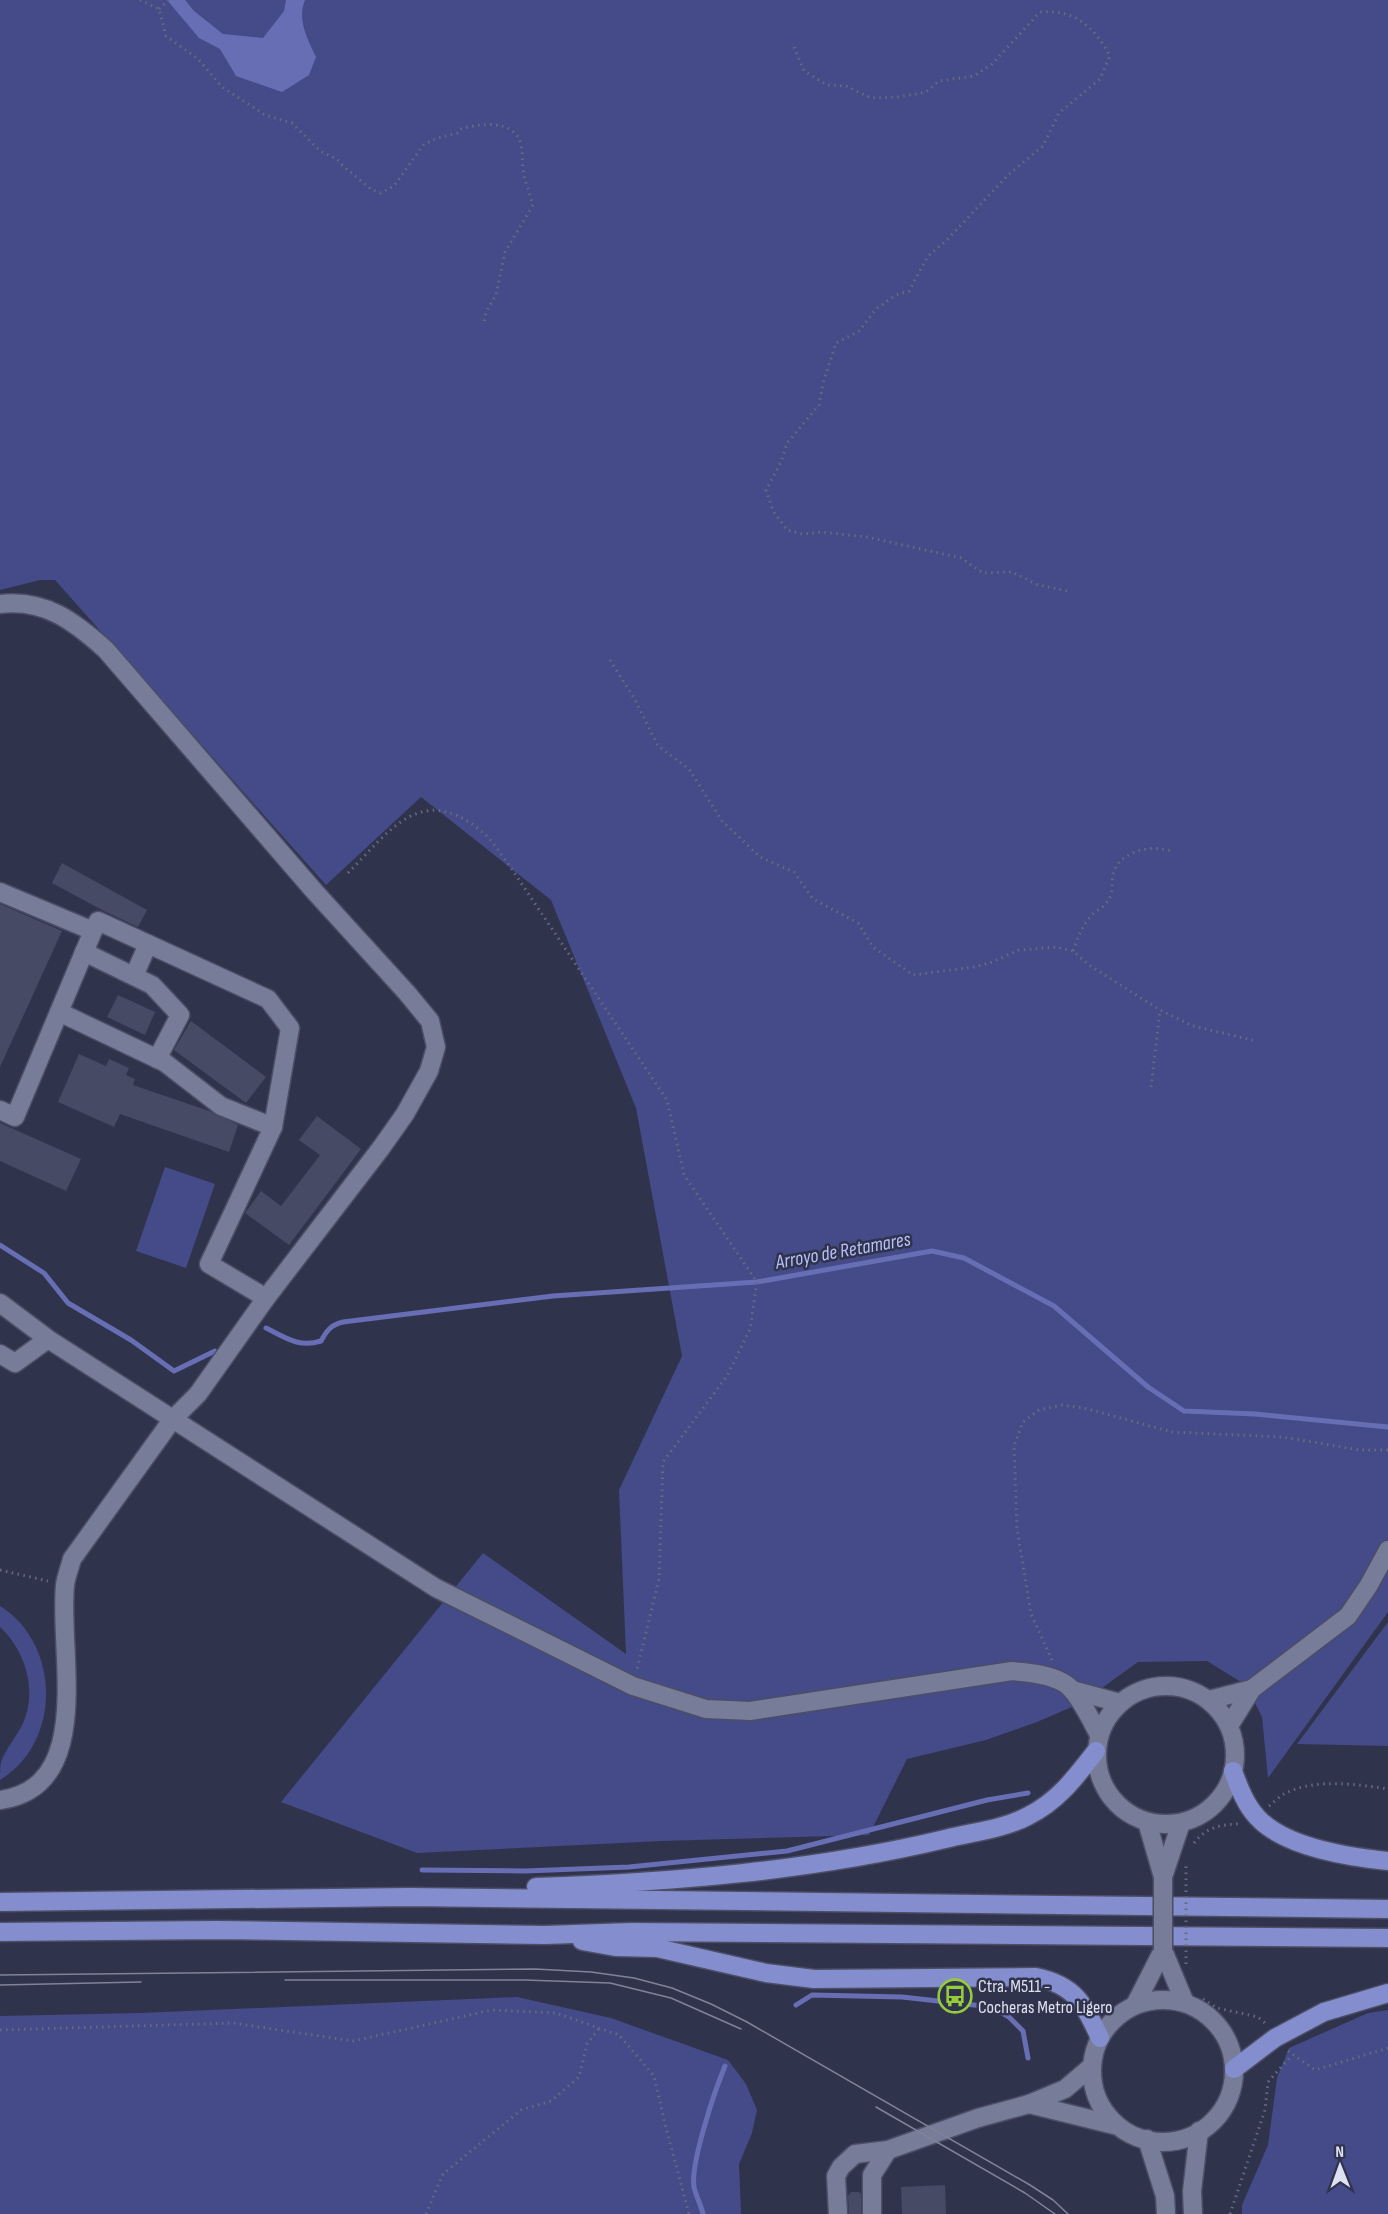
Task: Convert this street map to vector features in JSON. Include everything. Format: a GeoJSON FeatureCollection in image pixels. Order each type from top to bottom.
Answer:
{"type":"FeatureCollection","features":[{"type":"Feature","properties":{"kind":"highway"},"geometry":{"type":"LineString","coordinates":[[409,1897],[495,1889],[651,1883],[708,1877],[905,1848],[1020,1821],[1041,1809],[1069,1787],[1097,1743]]}},
{"type":"Feature","properties":{"kind":"highway"},"geometry":{"type":"LineString","coordinates":[[1233,1771],[1245,1800],[1256,1816],[1276,1832],[1304,1844],[1352,1856],[1388,1861]]}},
{"type":"Feature","properties":{"kind":"highway"},"geometry":{"type":"LineString","coordinates":[[0,1902],[409,1897],[1388,1909]]}},
{"type":"Feature","properties":{"kind":"highway"},"geometry":{"type":"LineString","coordinates":[[0,1932],[194,1930],[545,1935],[631,1932],[1388,1938]]}},
{"type":"Feature","properties":{"kind":"highway"},"geometry":{"type":"LineString","coordinates":[[545,1935],[615,1947],[657,1948],[766,1973],[814,1979],[1036,1977],[1063,1984],[1073,1993],[1100,2038]]}},
{"type":"Feature","properties":{"kind":"highway"},"geometry":{"type":"LineString","coordinates":[[1234,2069],[1275,2038],[1324,2012],[1388,1993]]}},
{"type":"Feature","properties":{"kind":"street"},"geometry":{"type":"LineString","coordinates":[[0,604],[19,602],[47,608],[78,625],[106,650],[181,739],[430,1021],[436,1047],[429,1071],[405,1114],[266,1298],[198,1394],[172,1420],[72,1559],[65,1584],[66,1709],[63,1743],[51,1771],[33,1790],[0,1800]]}},
{"type":"Feature","properties":{"kind":"street"},"geometry":{"type":"LineString","coordinates":[[0,892],[93,931]]}},
{"type":"Feature","properties":{"kind":"street"},"geometry":{"type":"LineString","coordinates":[[0,1110],[15,1116],[98,921],[268,999],[290,1028],[273,1127],[209,1264],[266,1298]]}},
{"type":"Feature","properties":{"kind":"street"},"geometry":{"type":"LineString","coordinates":[[134,976],[148,944]]}},
{"type":"Feature","properties":{"kind":"street"},"geometry":{"type":"LineString","coordinates":[[84,952],[152,985],[180,1015],[157,1059]]}},
{"type":"Feature","properties":{"kind":"street"},"geometry":{"type":"LineString","coordinates":[[59,1012],[157,1059],[221,1106],[273,1127]]}},
{"type":"Feature","properties":{"kind":"street"},"geometry":{"type":"LineString","coordinates":[[0,1303],[48,1339],[436,1588],[633,1686],[706,1709],[750,1711],[1012,1671],[1046,1676],[1119,1703]]}},
{"type":"Feature","properties":{"kind":"street"},"geometry":{"type":"LineString","coordinates":[[0,1354],[15,1363],[48,1339]]}},
{"type":"Feature","properties":{"kind":"street"},"geometry":{"type":"LineString","coordinates":[[1229,1726],[1252,1689],[1348,1616],[1369,1585],[1388,1550]]}},
{"type":"Feature","properties":{"kind":"street"},"geometry":{"type":"LineString","coordinates":[[1164,1685],[1195,1692],[1209,1700],[1229,1726],[1235,1748],[1233,1771],[1227,1789],[1215,1804],[1199,1816],[1181,1823],[1164,1825],[1147,1822],[1120,1807],[1109,1796],[1101,1782],[1097,1767],[1097,1743],[1104,1723],[1119,1703],[1148,1688],[1164,1685]]}},
{"type":"Feature","properties":{"kind":"street"},"geometry":{"type":"LineString","coordinates":[[1068,1686],[1097,1743]]}},
{"type":"Feature","properties":{"kind":"street"},"geometry":{"type":"LineString","coordinates":[[1209,1700],[1252,1689]]}},
{"type":"Feature","properties":{"kind":"street"},"geometry":{"type":"LineString","coordinates":[[1135,2006],[1163,1950],[1163,1877],[1147,1822]]}},
{"type":"Feature","properties":{"kind":"street"},"geometry":{"type":"LineString","coordinates":[[1163,1877],[1181,1823]]}},
{"type":"Feature","properties":{"kind":"street"},"geometry":{"type":"LineString","coordinates":[[1029,2104],[1114,2125],[1147,2139],[1165,2142],[1183,2139],[1214,2120],[1225,2105],[1232,2088],[1234,2069],[1230,2048],[1220,2028],[1191,1999],[1163,1950]]}},
{"type":"Feature","properties":{"kind":"street"},"geometry":{"type":"LineString","coordinates":[[1114,2125],[1103,2111],[1093,2084],[1092,2066],[1100,2038],[1121,2014],[1135,2006],[1151,2001],[1191,1999]]}},
{"type":"Feature","properties":{"kind":"street"},"geometry":{"type":"LineString","coordinates":[[838,2214],[836,2176],[841,2167],[855,2154],[888,2150],[978,2118],[1029,2104],[1065,2089],[1092,2066]]}},
{"type":"Feature","properties":{"kind":"street"},"geometry":{"type":"LineString","coordinates":[[1193,2214],[1192,2191],[1199,2131]]}},
{"type":"Feature","properties":{"kind":"street"},"geometry":{"type":"LineString","coordinates":[[1147,2139],[1165,2196],[1166,2214]]}},
{"type":"Feature","properties":{"kind":"street"},"geometry":{"type":"LineString","coordinates":[[872,2214],[872,2175],[888,2150]]}},
{"type":"Feature","properties":{"kind":"path"},"geometry":{"type":"LineString","coordinates":[[140,0],[159,9]]}},
{"type":"Feature","properties":{"kind":"path"},"geometry":{"type":"LineString","coordinates":[[159,9],[169,0]]}},
{"type":"Feature","properties":{"kind":"path"},"geometry":{"type":"LineString","coordinates":[[159,9],[166,36],[198,59],[222,87],[265,115],[292,123],[320,151],[337,159],[371,189],[381,193],[394,186],[424,144],[478,124],[499,125],[515,133],[521,144],[523,171],[533,205],[505,252],[496,295],[486,312],[484,322]]}},
{"type":"Feature","properties":{"kind":"path"},"geometry":{"type":"LineString","coordinates":[[794,47],[804,71],[827,85],[846,86],[871,98],[898,97],[926,92],[939,81],[974,76],[992,64],[1040,12],[1057,11],[1078,18],[1103,42],[1110,56],[1100,79],[1075,97],[1059,113],[1043,146],[1008,175],[947,240],[928,256],[909,291],[896,295],[876,309],[859,331],[836,343],[823,382],[819,405],[787,443],[781,462],[766,490],[773,511],[787,530],[802,534],[822,532],[867,537],[961,558],[983,573],[1012,572],[1038,585],[1071,592]]}},
{"type":"Feature","properties":{"kind":"path"},"geometry":{"type":"LineString","coordinates":[[610,660],[634,698],[658,746],[689,769],[722,821],[760,857],[794,872],[813,899],[858,923],[873,947],[913,975],[974,967],[990,963],[1019,950],[1057,947],[1073,951],[1089,965],[1160,1010],[1193,1026],[1256,1041]]}},
{"type":"Feature","properties":{"kind":"path"},"geometry":{"type":"LineString","coordinates":[[348,873],[398,824],[417,812],[433,810],[456,815],[482,831],[507,862],[667,1100],[684,1175],[757,1282],[750,1329],[727,1376],[663,1462],[659,1579],[633,1686]]}},
{"type":"Feature","properties":{"kind":"path"},"geometry":{"type":"LineString","coordinates":[[1073,951],[1081,928],[1108,901],[1112,890],[1113,874],[1119,862],[1133,853],[1150,848],[1161,847],[1172,851]]}},
{"type":"Feature","properties":{"kind":"path"},"geometry":{"type":"LineString","coordinates":[[1151,1087],[1160,1010]]}},
{"type":"Feature","properties":{"kind":"path"},"geometry":{"type":"LineString","coordinates":[[1068,1686],[1032,1614],[1017,1528],[1014,1446],[1023,1422],[1039,1410],[1062,1405],[1084,1408],[1172,1432],[1282,1437],[1360,1450],[1388,1450]]}},
{"type":"Feature","properties":{"kind":"path"},"geometry":{"type":"LineString","coordinates":[[0,1570],[65,1584]]}},
{"type":"Feature","properties":{"kind":"path"},"geometry":{"type":"LineString","coordinates":[[1193,1845],[1203,1834],[1215,1827],[1242,1824],[1284,1794],[1310,1785],[1362,1785],[1388,1789]]}},
{"type":"Feature","properties":{"kind":"path"},"geometry":{"type":"LineString","coordinates":[[1186,1964],[1187,1860]]}},
{"type":"Feature","properties":{"kind":"path"},"geometry":{"type":"LineString","coordinates":[[1191,1999],[1217,2008],[1258,2017],[1266,2023],[1275,2038],[1292,2055],[1314,2070],[1388,2048]]}},
{"type":"Feature","properties":{"kind":"path"},"geometry":{"type":"LineString","coordinates":[[0,2030],[233,2023],[353,2041],[492,2010],[556,2013],[619,2035],[654,2076],[689,2214]]}},
{"type":"Feature","properties":{"kind":"path"},"geometry":{"type":"LineString","coordinates":[[426,2214],[443,2174],[521,2110],[551,2101],[579,2077],[587,2044],[600,2027]]}},
{"type":"Feature","properties":{"kind":"path"},"geometry":{"type":"LineString","coordinates":[[1230,2214],[1264,2110],[1268,2082],[1292,2055]]}},
{"type":"Feature","properties":{"kind":"shaded area"},"geometry":{"type":"Polygon","coordinates":[[[0,0],[1388,0],[1388,1612],[1268,1778],[1262,1717],[1246,1685],[1207,1661],[1138,1662],[1081,1703],[1037,1722],[986,1740],[907,1759],[869,1835],[662,1841],[417,1853],[281,1802],[483,1553],[626,1654],[619,1490],[682,1356],[636,1108],[551,900],[421,797],[326,885],[55,580],[40,580],[0,590],[0,0]]]}},
{"type":"Feature","properties":{"kind":"shaded area"},"geometry":{"type":"Polygon","coordinates":[[[167,0],[185,0],[194,11],[223,34],[263,38],[284,11],[286,0],[305,0],[303,22],[306,36],[316,57],[309,75],[282,92],[236,76],[220,49],[199,38],[167,0]]]}},
{"type":"Feature","properties":{"kind":"shaded area"},"geometry":{"type":"Polygon","coordinates":[[[165,1167],[215,1184],[186,1268],[136,1251],[165,1167]]]}},
{"type":"Feature","properties":{"kind":"shaded area"},"geometry":{"type":"Polygon","coordinates":[[[0,1606],[20,1623],[34,1644],[43,1668],[46,1693],[43,1719],[35,1743],[20,1763],[0,1780],[1,1762],[19,1731],[28,1709],[29,1683],[22,1658],[9,1636],[0,1627],[0,1606]]]}},
{"type":"Feature","properties":{"kind":"shaded area"},"geometry":{"type":"Polygon","coordinates":[[[1388,1622],[1388,1746],[1297,1744],[1388,1622]]]}},
{"type":"Feature","properties":{"kind":"shaded area"},"geometry":{"type":"Polygon","coordinates":[[[517,1997],[611,2018],[728,2060],[746,2084],[757,2110],[752,2133],[739,2164],[741,2214],[0,2214],[0,2016],[140,2013],[517,1997]]]}},
{"type":"Feature","properties":{"kind":"shaded area"},"geometry":{"type":"Polygon","coordinates":[[[1388,2010],[1388,2214],[1242,2214],[1242,2205],[1268,2145],[1277,2078],[1289,2048],[1368,2013],[1388,2010]]]}},
{"type":"Feature","properties":{"kind":"building"},"geometry":{"type":"Polygon","coordinates":[[[62,863],[147,910],[138,927],[52,883],[62,863]]]}},
{"type":"Feature","properties":{"kind":"building"},"geometry":{"type":"Polygon","coordinates":[[[0,904],[62,931],[0,1067],[0,904]]]}},
{"type":"Feature","properties":{"kind":"building"},"geometry":{"type":"Polygon","coordinates":[[[118,995],[155,1012],[145,1035],[107,1017],[118,995]]]}},
{"type":"Feature","properties":{"kind":"building"},"geometry":{"type":"Polygon","coordinates":[[[191,1021],[266,1077],[246,1103],[174,1050],[191,1021]]]}},
{"type":"Feature","properties":{"kind":"building"},"geometry":{"type":"Polygon","coordinates":[[[79,1054],[106,1066],[109,1059],[129,1068],[126,1075],[135,1079],[133,1085],[209,1111],[238,1125],[229,1152],[120,1114],[114,1127],[58,1102],[79,1054]]]}},
{"type":"Feature","properties":{"kind":"building"},"geometry":{"type":"Polygon","coordinates":[[[317,1116],[361,1149],[289,1245],[245,1213],[261,1191],[281,1206],[320,1155],[299,1140],[317,1116]]]}},
{"type":"Feature","properties":{"kind":"building"},"geometry":{"type":"Polygon","coordinates":[[[0,1123],[81,1159],[66,1191],[0,1161],[0,1123]]]}},
{"type":"Feature","properties":{"kind":"building"},"geometry":{"type":"Polygon","coordinates":[[[945,2185],[946,2214],[902,2214],[901,2187],[945,2185]]]}},
{"type":"Feature","properties":{"kind":"building"},"geometry":{"type":"Polygon","coordinates":[[[851,2192],[861,2194],[861,2214],[849,2214],[848,2196],[851,2192]]]}},
{"type":"Feature","properties":{"kind":"waterway","name":"Arroyo de Retamares"},"geometry":{"type":"LineString","coordinates":[[0,1245],[44,1273],[68,1303],[131,1340],[174,1371],[215,1351]]}},
{"type":"Feature","properties":{"kind":"waterway","name":"Arroyo de Retamares"},"geometry":{"type":"LineString","coordinates":[[266,1328],[299,1343],[313,1343],[321,1341],[330,1328],[343,1322],[553,1296],[757,1282],[932,1251],[964,1258],[1054,1306],[1148,1387],[1184,1411],[1255,1414],[1388,1427]]}},
{"type":"Feature","properties":{"kind":"waterway"},"geometry":{"type":"LineString","coordinates":[[422,1870],[525,1871],[629,1867],[787,1851],[987,1800],[1028,1793]]}},
{"type":"Feature","properties":{"kind":"waterway"},"geometry":{"type":"LineString","coordinates":[[796,2005],[812,1995],[902,1997],[992,2007],[1009,2017],[1023,2031],[1028,2058]]}},
{"type":"Feature","properties":{"kind":"waterway"},"geometry":{"type":"LineString","coordinates":[[703,2214],[694,2187],[696,2162],[699,2145],[725,2066]]}},
{"type":"Feature","properties":{"kind":"tram line"},"geometry":{"type":"LineString","coordinates":[[0,1975],[535,1969],[591,1972],[634,1978],[672,1988],[747,2022],[1030,2185],[1053,2200],[1068,2214]]}},
{"type":"Feature","properties":{"kind":"tram line"},"geometry":{"type":"LineString","coordinates":[[285,1980],[525,1980],[610,1983],[671,1998],[741,2029]]}},
{"type":"Feature","properties":{"kind":"tram line"},"geometry":{"type":"LineString","coordinates":[[0,1985],[141,1982]]}},
{"type":"Feature","properties":{"kind":"tram line"},"geometry":{"type":"LineString","coordinates":[[876,2107],[1025,2193],[1055,2214]]}},
{"type":"Feature","properties":{"kind":"place","name":"Ctra. M511 - Cocheras Metro Ligero"},"geometry":{"type":"Point","coordinates":[955,1996]}}]}
